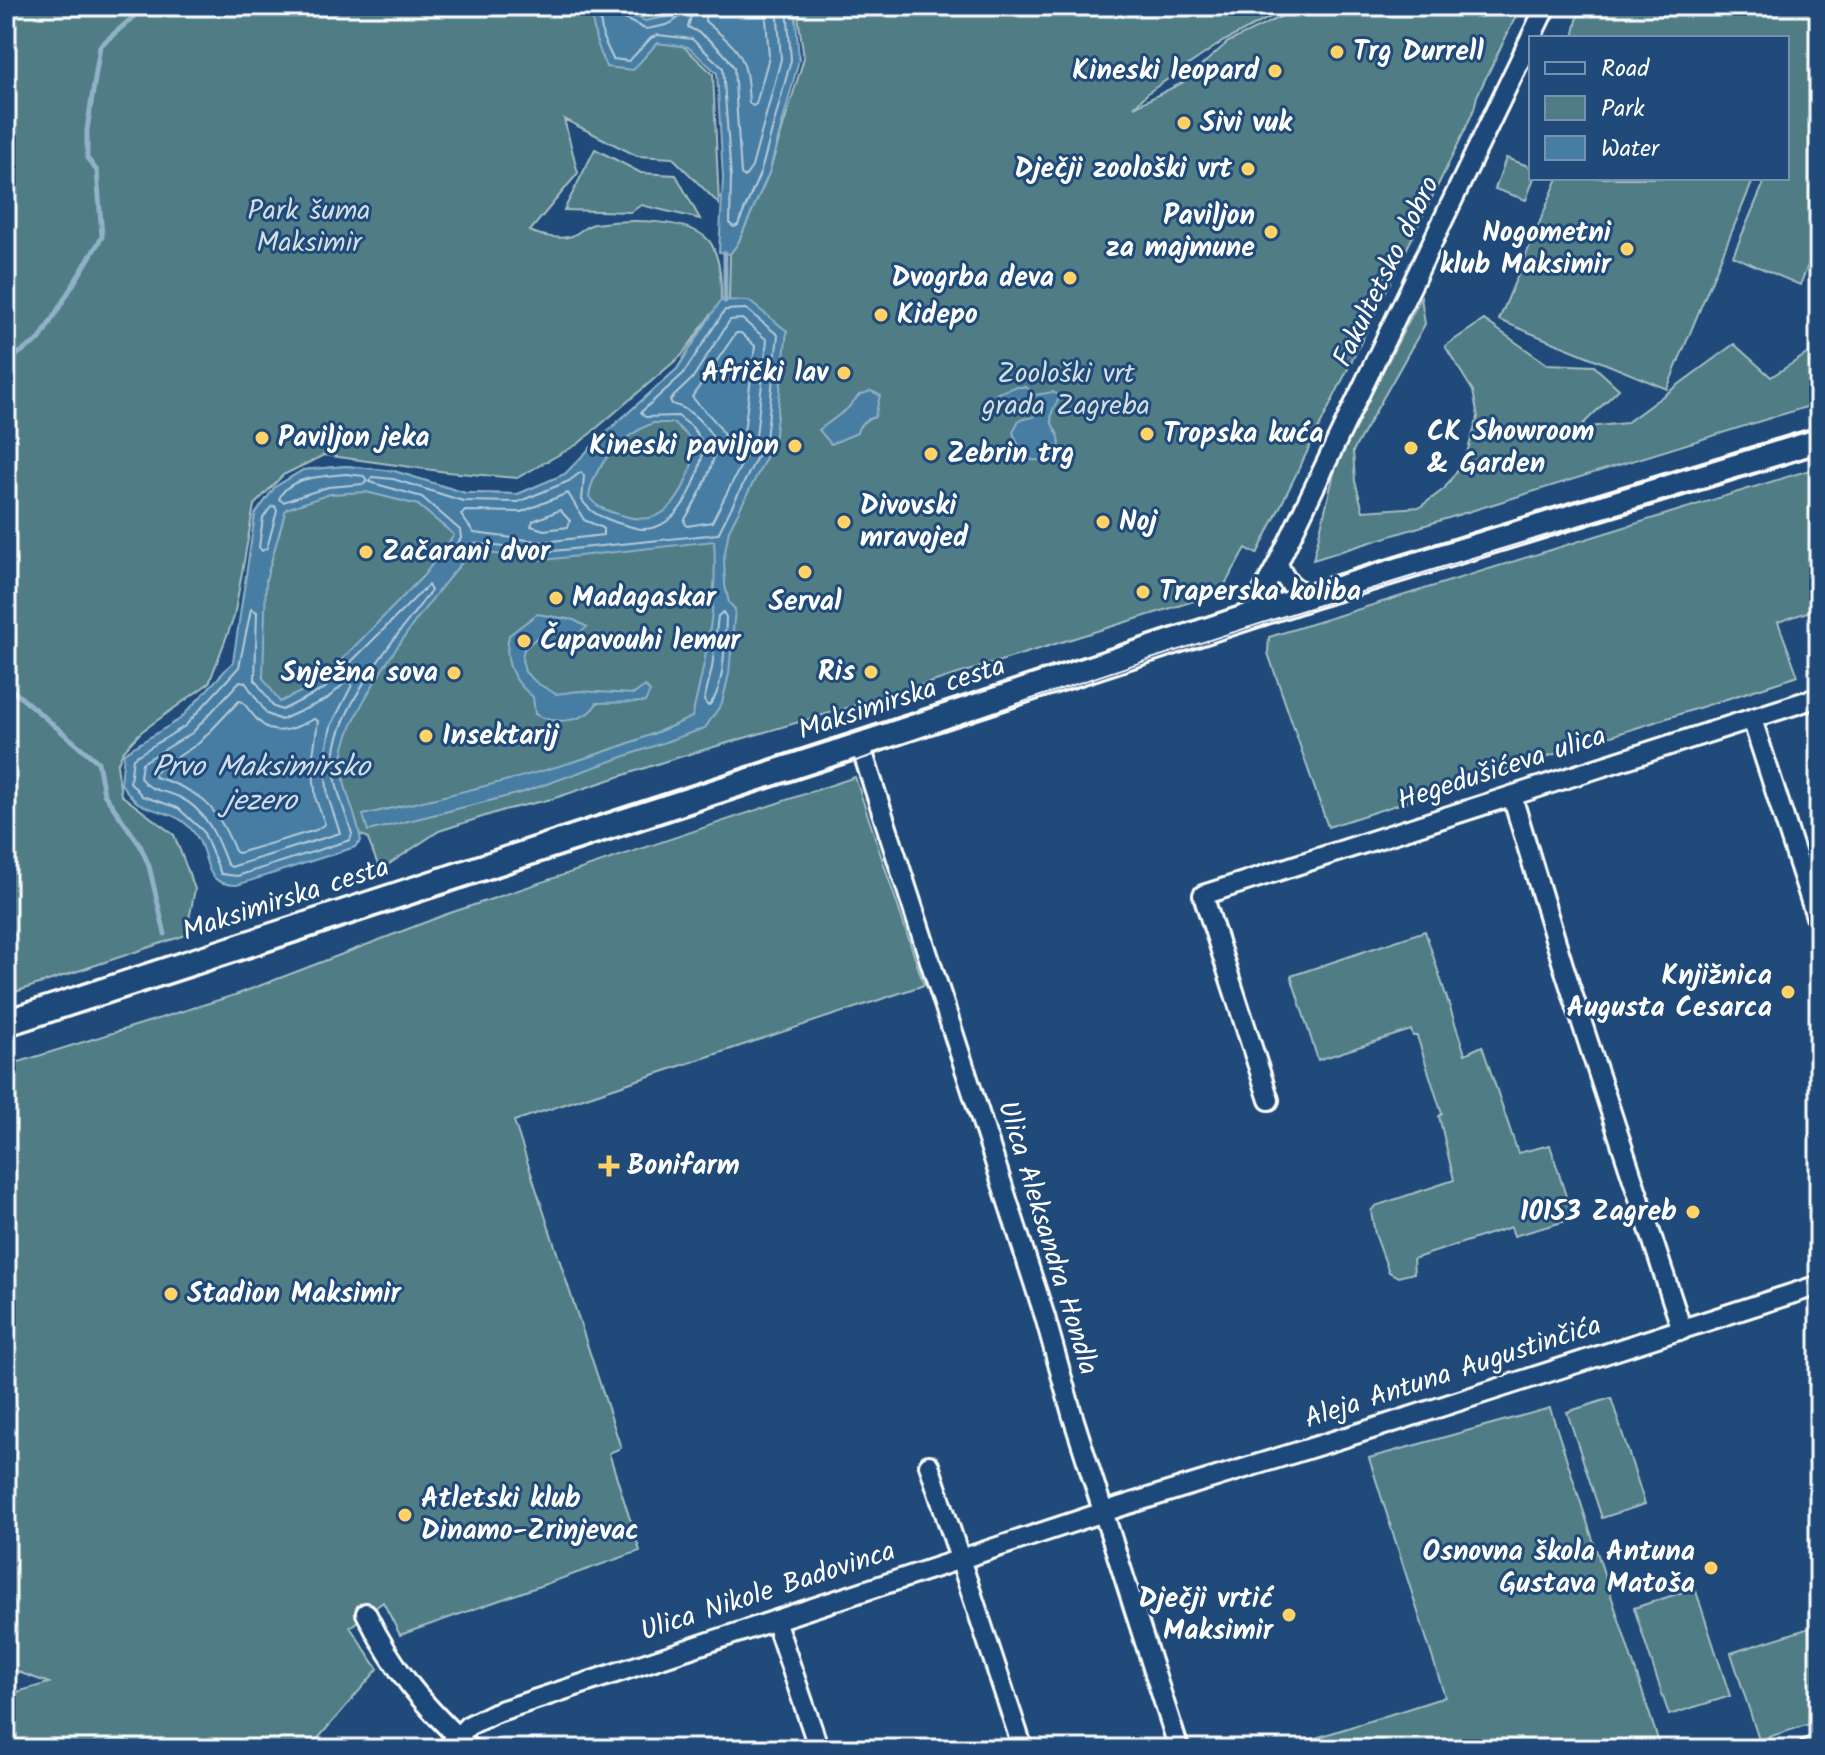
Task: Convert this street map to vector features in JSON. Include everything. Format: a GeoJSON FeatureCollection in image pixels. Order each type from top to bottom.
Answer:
{"type":"FeatureCollection","features":[{"type":"Feature","properties":{"kind":"main road","name":"Maksimirska cesta"},"geometry":{"type":"LineString","coordinates":[[6,1023],[1312,596],[1819,440]]}},
{"type":"Feature","properties":{"kind":"street","name":"Fakultetsko dobro"},"geometry":{"type":"LineString","coordinates":[[1532,36],[1546,6]]}},
{"type":"Feature","properties":{"kind":"street","name":"Fakultetsko dobro"},"geometry":{"type":"LineString","coordinates":[[1243,619],[1258,600],[1278,563],[1529,41]]}},
{"type":"Feature","properties":{"kind":"street"},"geometry":{"type":"LineString","coordinates":[[1278,563],[1283,577],[1294,589],[1312,596]]}},
{"type":"Feature","properties":{"kind":"street","name":"Hegedušićeva ulica"},"geometry":{"type":"LineString","coordinates":[[1269,1100],[1203,895],[1819,697]]}},
{"type":"Feature","properties":{"kind":"street"},"geometry":{"type":"LineString","coordinates":[[1752,719],[1819,926]]}},
{"type":"Feature","properties":{"kind":"street","name":"Ulica Aleksandra Hondla"},"geometry":{"type":"LineString","coordinates":[[860,744],[1045,1317],[1072,1414],[1179,1749]]}},
{"type":"Feature","properties":{"kind":"street"},"geometry":{"type":"LineString","coordinates":[[1512,796],[1563,965],[1682,1330]]}},
{"type":"Feature","properties":{"kind":"street","name":"Aleja Antuna Augustinčića"},"geometry":{"type":"LineString","coordinates":[[1103,1513],[1819,1285]]}},
{"type":"Feature","properties":{"kind":"street"},"geometry":{"type":"LineString","coordinates":[[929,1465],[1023,1749]]}},
{"type":"Feature","properties":{"kind":"street","name":"Ulica Nikole Badovinca"},"geometry":{"type":"LineString","coordinates":[[457,1745],[468,1726],[494,1713],[1103,1513]]}},
{"type":"Feature","properties":{"kind":"street"},"geometry":{"type":"LineString","coordinates":[[366,1613],[390,1661],[457,1745]]}},
{"type":"Feature","properties":{"kind":"street"},"geometry":{"type":"LineString","coordinates":[[775,1620],[819,1749]]}},
{"type":"Feature","properties":{"kind":"street"},"geometry":{"type":"LineString","coordinates":[[1808,1749],[1819,1745]]}},
{"type":"Feature","properties":{"kind":"green space"},"geometry":{"type":"Polygon","coordinates":[[[6,6],[680,6],[669,33],[713,74],[719,204],[673,158],[637,156],[564,119],[578,173],[530,231],[562,238],[594,224],[639,221],[691,229],[712,245],[719,265],[721,300],[729,301],[730,254],[738,243],[769,173],[804,58],[798,16],[802,6],[1292,6],[1222,42],[1149,92],[1134,107],[1182,83],[1228,42],[1303,6],[1521,6],[1477,96],[1465,130],[1257,554],[1246,548],[1220,593],[439,831],[380,870],[367,837],[354,833],[246,689],[246,584],[255,515],[275,487],[303,470],[346,466],[394,471],[465,493],[518,494],[565,474],[677,369],[711,314],[682,355],[578,444],[517,478],[324,455],[283,475],[254,505],[234,617],[209,683],[141,732],[123,751],[117,765],[121,795],[174,835],[195,889],[186,935],[6,995],[6,6]]]}},
{"type":"Feature","properties":{"kind":"green space"},"geometry":{"type":"Polygon","coordinates":[[[1580,6],[1819,6],[1819,238],[1800,285],[1733,256],[1765,180],[1789,180],[1789,36],[1573,36],[1580,6]]]}},
{"type":"Feature","properties":{"kind":"green space"},"geometry":{"type":"Polygon","coordinates":[[[595,149],[641,173],[676,175],[700,219],[641,205],[631,212],[564,210],[595,149]]]}},
{"type":"Feature","properties":{"kind":"green space"},"geometry":{"type":"Polygon","coordinates":[[[1506,158],[1529,166],[1529,180],[1533,180],[1526,200],[1495,189],[1506,158]]]}},
{"type":"Feature","properties":{"kind":"green space","name":"Nogometni klub Maksimir"},"geometry":{"type":"Polygon","coordinates":[[[1557,180],[1753,180],[1667,389],[1499,320],[1557,180]]]}},
{"type":"Feature","properties":{"kind":"green space"},"geometry":{"type":"Polygon","coordinates":[[[1421,297],[1425,324],[1353,451],[1355,481],[1363,511],[1420,507],[1444,489],[1465,459],[1478,417],[1473,391],[1445,346],[1484,320],[1547,364],[1594,366],[1619,389],[1579,428],[1626,423],[1734,344],[1771,377],[1816,348],[1816,321],[1819,321],[1819,403],[1313,560],[1337,461],[1421,297]]]}},
{"type":"Feature","properties":{"kind":"green space"},"geometry":{"type":"Polygon","coordinates":[[[1819,467],[1819,608],[1778,622],[1798,676],[1328,827],[1268,653],[1269,637],[1819,467]]]}},
{"type":"Feature","properties":{"kind":"green space"},"geometry":{"type":"Polygon","coordinates":[[[855,777],[924,985],[514,1121],[621,1448],[609,1453],[640,1551],[400,1635],[383,1602],[350,1627],[378,1669],[309,1749],[6,1749],[6,1695],[49,1683],[18,1672],[6,1663],[6,1066],[238,994],[447,914],[855,777]]]}},
{"type":"Feature","properties":{"kind":"green space"},"geometry":{"type":"Polygon","coordinates":[[[1425,931],[1465,1054],[1482,1046],[1518,1153],[1550,1145],[1573,1219],[1514,1236],[1511,1227],[1413,1259],[1414,1273],[1398,1277],[1389,1272],[1375,1234],[1371,1211],[1375,1206],[1454,1180],[1439,1116],[1442,1114],[1417,1036],[1413,1036],[1411,1030],[1318,1060],[1291,976],[1425,931]]]}},
{"type":"Feature","properties":{"kind":"green space"},"geometry":{"type":"Polygon","coordinates":[[[1611,1398],[1645,1504],[1602,1518],[1567,1412],[1611,1398]]]}},
{"type":"Feature","properties":{"kind":"green space"},"geometry":{"type":"Polygon","coordinates":[[[1550,1408],[1661,1749],[1281,1749],[1445,1697],[1369,1458],[1550,1408]]]}},
{"type":"Feature","properties":{"kind":"green space"},"geometry":{"type":"Polygon","coordinates":[[[1695,1588],[1730,1696],[1669,1715],[1634,1608],[1695,1588]]]}},
{"type":"Feature","properties":{"kind":"green space"},"geometry":{"type":"Polygon","coordinates":[[[1819,1625],[1819,1721],[1759,1740],[1731,1653],[1819,1625]]]}},
{"type":"Feature","properties":{"kind":"water"},"geometry":{"type":"Polygon","coordinates":[[[618,6],[645,21],[671,16],[678,6],[795,6],[799,60],[769,173],[738,243],[730,254],[719,252],[723,178],[717,73],[688,47],[657,43],[633,70],[606,67],[596,40],[590,9],[618,6]]]}},
{"type":"Feature","properties":{"kind":"water","name":"Prvo Maksimirsko jezero"},"geometry":{"type":"Polygon","coordinates":[[[721,300],[749,301],[787,331],[774,442],[729,530],[724,558],[725,585],[729,603],[735,609],[729,674],[722,703],[705,728],[521,793],[368,831],[363,815],[572,762],[692,717],[710,630],[714,541],[543,560],[473,551],[437,592],[394,652],[357,715],[346,742],[343,774],[361,841],[355,847],[237,885],[226,884],[218,881],[209,870],[191,828],[177,818],[138,803],[121,784],[124,753],[180,719],[233,662],[255,515],[275,487],[303,470],[346,466],[394,471],[465,493],[518,494],[565,474],[677,369],[721,300]],[[653,423],[621,443],[596,474],[589,497],[600,507],[638,519],[653,517],[665,511],[682,490],[697,445],[674,423],[653,423]],[[366,492],[330,494],[286,509],[266,580],[263,678],[280,702],[319,683],[424,575],[454,535],[418,505],[366,492]]]}},
{"type":"Feature","properties":{"kind":"water"},"geometry":{"type":"Polygon","coordinates":[[[1026,387],[1036,395],[1053,392],[1060,396],[1051,417],[1060,444],[1052,456],[1032,460],[1014,436],[1019,420],[1034,417],[1034,407],[1017,399],[1000,411],[990,407],[990,400],[998,393],[1026,387]]]}},
{"type":"Feature","properties":{"kind":"water"},"geometry":{"type":"Polygon","coordinates":[[[871,391],[880,395],[875,417],[863,422],[857,433],[831,444],[819,430],[847,409],[859,395],[871,391]]]}},
{"type":"Feature","properties":{"kind":"water"},"geometry":{"type":"Polygon","coordinates":[[[537,614],[574,620],[587,627],[576,636],[543,632],[524,649],[522,659],[525,672],[537,683],[556,694],[579,691],[634,694],[645,686],[650,692],[645,702],[597,703],[585,715],[560,721],[535,714],[533,697],[511,670],[507,645],[509,635],[537,614]]]}},
{"type":"Feature","properties":{"kind":"waterway"},"geometry":{"type":"LineString","coordinates":[[6,362],[40,339],[102,237],[97,171],[87,158],[87,130],[100,46],[146,6]]}},
{"type":"Feature","properties":{"kind":"waterway"},"geometry":{"type":"LineString","coordinates":[[725,253],[725,301]]}},
{"type":"Feature","properties":{"kind":"waterway"},"geometry":{"type":"LineString","coordinates":[[6,685],[98,762],[104,794],[140,845],[149,866],[165,934]]}},
{"type":"Feature","properties":{"kind":"tram line"},"geometry":{"type":"LineString","coordinates":[[6,1008],[1258,600],[1819,428]]}},
{"type":"Feature","properties":{"kind":"tram line"},"geometry":{"type":"LineString","coordinates":[[6,1038],[865,758],[1101,675],[1819,453]]}},
{"type":"Feature","properties":{"kind":"place","name":"Trg Durrell"},"geometry":{"type":"Point","coordinates":[1337,52]}},
{"type":"Feature","properties":{"kind":"place","name":"Kineski leopard"},"geometry":{"type":"Point","coordinates":[1275,71]}},
{"type":"Feature","properties":{"kind":"place","name":"Sivi vuk"},"geometry":{"type":"Point","coordinates":[1184,123]}},
{"type":"Feature","properties":{"kind":"place","name":"Dječji zoološki vrt"},"geometry":{"type":"Point","coordinates":[1248,169]}},
{"type":"Feature","properties":{"kind":"place","name":"Paviljon za majmune"},"geometry":{"type":"Point","coordinates":[1271,232]}},
{"type":"Feature","properties":{"kind":"place","name":"Nogometni klub Maksimir"},"geometry":{"type":"Point","coordinates":[1627,249]}},
{"type":"Feature","properties":{"kind":"place","name":"Dvogrba deva"},"geometry":{"type":"Point","coordinates":[1070,278]}},
{"type":"Feature","properties":{"kind":"place","name":"Kidepo"},"geometry":{"type":"Point","coordinates":[881,315]}},
{"type":"Feature","properties":{"kind":"place","name":"Afrički lav"},"geometry":{"type":"Point","coordinates":[844,373]}},
{"type":"Feature","properties":{"kind":"place","name":"Tropska kuća"},"geometry":{"type":"Point","coordinates":[1147,434]}},
{"type":"Feature","properties":{"kind":"place","name":"Paviljon jeka"},"geometry":{"type":"Point","coordinates":[262,438]}},
{"type":"Feature","properties":{"kind":"place","name":"Kineski paviljon"},"geometry":{"type":"Point","coordinates":[795,446]}},
{"type":"Feature","properties":{"kind":"place","name":"CK Showroom & Garden"},"geometry":{"type":"Point","coordinates":[1411,448]}},
{"type":"Feature","properties":{"kind":"place","name":"Zebrin trg"},"geometry":{"type":"Point","coordinates":[931,454]}},
{"type":"Feature","properties":{"kind":"place","name":"Divovski mravojed"},"geometry":{"type":"Point","coordinates":[844,522]}},
{"type":"Feature","properties":{"kind":"place","name":"Noj"},"geometry":{"type":"Point","coordinates":[1103,522]}},
{"type":"Feature","properties":{"kind":"place","name":"Začarani dvor"},"geometry":{"type":"Point","coordinates":[366,552]}},
{"type":"Feature","properties":{"kind":"place","name":"Serval"},"geometry":{"type":"Point","coordinates":[805,572]}},
{"type":"Feature","properties":{"kind":"place","name":"Traperska koliba"},"geometry":{"type":"Point","coordinates":[1143,592]}},
{"type":"Feature","properties":{"kind":"place","name":"Madagaskar"},"geometry":{"type":"Point","coordinates":[556,598]}},
{"type":"Feature","properties":{"kind":"place","name":"Čupavouhi lemur"},"geometry":{"type":"Point","coordinates":[524,641]}},
{"type":"Feature","properties":{"kind":"place","name":"Ris"},"geometry":{"type":"Point","coordinates":[871,672]}},
{"type":"Feature","properties":{"kind":"place","name":"Snježna sova"},"geometry":{"type":"Point","coordinates":[454,673]}},
{"type":"Feature","properties":{"kind":"place","name":"Insektarij"},"geometry":{"type":"Point","coordinates":[426,736]}},
{"type":"Feature","properties":{"kind":"place","name":"Knjižnica Augusta Cesarca"},"geometry":{"type":"Point","coordinates":[1788,992]}},
{"type":"Feature","properties":{"kind":"place","name":"Bonifarm"},"geometry":{"type":"Point","coordinates":[609,1166]}},
{"type":"Feature","properties":{"kind":"place","name":"10153 Zagreb"},"geometry":{"type":"Point","coordinates":[1693,1212]}},
{"type":"Feature","properties":{"kind":"place","name":"Stadion Maksimir"},"geometry":{"type":"Point","coordinates":[171,1294]}},
{"type":"Feature","properties":{"kind":"place","name":"Atletski klub Dinamo-Zrinjevac"},"geometry":{"type":"Point","coordinates":[405,1515]}},
{"type":"Feature","properties":{"kind":"place","name":"Osnovna škola Antuna Gustava Matoša"},"geometry":{"type":"Point","coordinates":[1711,1568]}},
{"type":"Feature","properties":{"kind":"place","name":"Dječji vrtić Maksimir"},"geometry":{"type":"Point","coordinates":[1289,1615]}},
{"type":"Feature","properties":{"kind":"park label","name":"Park šuma Maksimir"},"geometry":{"type":"Point","coordinates":[309,227]}},
{"type":"Feature","properties":{"kind":"park label","name":"Zoološki vrt grada Zagreba"},"geometry":{"type":"Point","coordinates":[1066,390]}}]}
